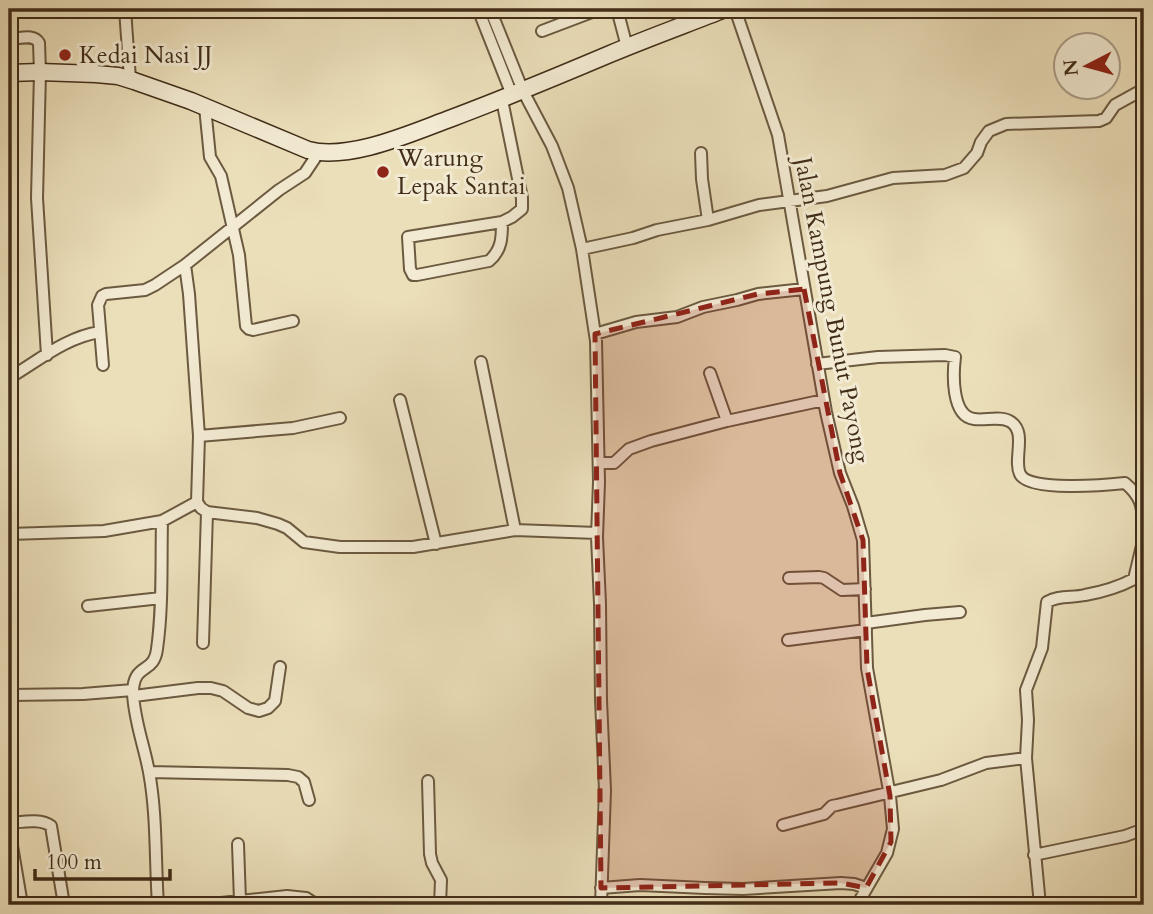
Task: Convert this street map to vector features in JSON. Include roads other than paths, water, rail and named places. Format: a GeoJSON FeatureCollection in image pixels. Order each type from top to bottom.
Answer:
{"type":"FeatureCollection","features":[{"type":"Feature","properties":{"kind":"main road"},"geometry":{"type":"LineString","coordinates":[[9,73],[96,74],[130,79],[308,150],[357,150],[512,95],[725,9]]}},
{"type":"Feature","properties":{"kind":"street"},"geometry":{"type":"LineString","coordinates":[[125,9],[130,79]]}},
{"type":"Feature","properties":{"kind":"street"},"geometry":{"type":"LineString","coordinates":[[478,9],[512,95],[552,146],[568,188],[582,249],[595,334],[599,463],[597,533],[605,790],[601,905]]}},
{"type":"Feature","properties":{"kind":"street"},"geometry":{"type":"LineString","coordinates":[[490,9],[512,95],[522,209],[502,222],[408,237],[410,269],[413,275],[489,261],[495,256],[502,241],[502,222]]}},
{"type":"Feature","properties":{"kind":"street"},"geometry":{"type":"LineString","coordinates":[[542,31],[579,13],[600,9]]}},
{"type":"Feature","properties":{"kind":"street"},"geometry":{"type":"LineString","coordinates":[[617,9],[627,47]]}},
{"type":"Feature","properties":{"kind":"street","name":"Jalan Kampung Bunut Payong"},"geometry":{"type":"LineString","coordinates":[[735,9],[778,135],[824,400],[841,473],[863,540],[867,668],[893,829],[887,853],[857,905]]}},
{"type":"Feature","properties":{"kind":"street"},"geometry":{"type":"LineString","coordinates":[[9,39],[33,37],[38,39],[39,43],[37,198],[47,355]]}},
{"type":"Feature","properties":{"kind":"street"},"geometry":{"type":"LineString","coordinates":[[582,249],[633,239],[657,230],[708,220],[759,205],[827,196],[893,178],[945,175],[964,168],[977,153],[989,131],[1006,124],[1098,121],[1105,118],[1115,105],[1144,89]]}},
{"type":"Feature","properties":{"kind":"street"},"geometry":{"type":"LineString","coordinates":[[205,107],[210,157],[221,176],[239,256],[248,329],[293,321]]}},
{"type":"Feature","properties":{"kind":"street"},"geometry":{"type":"LineString","coordinates":[[103,365],[98,305],[102,296],[145,290],[185,265],[279,190],[305,173],[319,152]]}},
{"type":"Feature","properties":{"kind":"street"},"geometry":{"type":"LineString","coordinates":[[701,153],[708,220]]}},
{"type":"Feature","properties":{"kind":"street"},"geometry":{"type":"LineString","coordinates":[[185,265],[190,293],[199,436],[197,502],[207,512],[257,518],[287,528],[304,542],[340,547],[413,547],[515,530],[597,533]]}},
{"type":"Feature","properties":{"kind":"street"},"geometry":{"type":"LineString","coordinates":[[595,334],[636,321],[677,317],[704,307],[758,294],[804,289]]}},
{"type":"Feature","properties":{"kind":"street"},"geometry":{"type":"LineString","coordinates":[[9,378],[62,345],[100,332]]}},
{"type":"Feature","properties":{"kind":"street"},"geometry":{"type":"LineString","coordinates":[[817,364],[878,357],[955,357],[953,367],[957,404],[963,413],[972,419],[1002,419],[1011,422],[1017,429],[1018,464],[1023,478],[1030,483],[1077,486],[1125,483],[1139,496],[1144,534],[1134,579],[1083,596],[1052,598],[1047,602],[1042,648],[1026,690],[1026,758],[1040,905]]}},
{"type":"Feature","properties":{"kind":"street"},"geometry":{"type":"LineString","coordinates":[[481,362],[515,530]]}},
{"type":"Feature","properties":{"kind":"street"},"geometry":{"type":"LineString","coordinates":[[710,373],[727,421]]}},
{"type":"Feature","properties":{"kind":"street"},"geometry":{"type":"LineString","coordinates":[[400,400],[436,544]]}},
{"type":"Feature","properties":{"kind":"street"},"geometry":{"type":"LineString","coordinates":[[599,463],[614,463],[629,449],[651,441],[824,400]]}},
{"type":"Feature","properties":{"kind":"street"},"geometry":{"type":"LineString","coordinates":[[199,436],[293,428],[340,418]]}},
{"type":"Feature","properties":{"kind":"street"},"geometry":{"type":"LineString","coordinates":[[9,534],[104,531],[162,521],[197,502]]}},
{"type":"Feature","properties":{"kind":"street"},"geometry":{"type":"LineString","coordinates":[[203,643],[207,512]]}},
{"type":"Feature","properties":{"kind":"street"},"geometry":{"type":"LineString","coordinates":[[158,905],[149,772],[139,735],[133,693],[136,676],[139,671],[152,665],[157,650],[162,521]]}},
{"type":"Feature","properties":{"kind":"street"},"geometry":{"type":"LineString","coordinates":[[789,578],[819,577],[842,590],[865,589]]}},
{"type":"Feature","properties":{"kind":"street"},"geometry":{"type":"LineString","coordinates":[[88,606],[161,598]]}},
{"type":"Feature","properties":{"kind":"street"},"geometry":{"type":"LineString","coordinates":[[788,640],[925,615],[960,612]]}},
{"type":"Feature","properties":{"kind":"street"},"geometry":{"type":"LineString","coordinates":[[9,695],[133,693],[211,688],[223,691],[248,708],[259,711],[268,708],[275,701],[280,667]]}},
{"type":"Feature","properties":{"kind":"street"},"geometry":{"type":"LineString","coordinates":[[783,825],[824,814],[832,806],[941,780],[986,763],[1026,758]]}},
{"type":"Feature","properties":{"kind":"street"},"geometry":{"type":"LineString","coordinates":[[149,772],[288,775],[304,782],[309,800]]}},
{"type":"Feature","properties":{"kind":"street"},"geometry":{"type":"LineString","coordinates":[[428,781],[430,854],[441,880],[440,905]]}},
{"type":"Feature","properties":{"kind":"street"},"geometry":{"type":"LineString","coordinates":[[9,823],[49,823],[64,905]]}},
{"type":"Feature","properties":{"kind":"street"},"geometry":{"type":"LineString","coordinates":[[9,828],[22,905]]}},
{"type":"Feature","properties":{"kind":"street"},"geometry":{"type":"LineString","coordinates":[[1034,855],[1125,836],[1144,829]]}},
{"type":"Feature","properties":{"kind":"street"},"geometry":{"type":"LineString","coordinates":[[238,844],[240,901]]}},
{"type":"Feature","properties":{"kind":"street"},"geometry":{"type":"LineString","coordinates":[[601,888],[640,885],[743,888],[841,883],[866,888]]}},
{"type":"Feature","properties":{"kind":"street"},"geometry":{"type":"LineString","coordinates":[[202,905],[296,896],[306,898],[317,905]]}},
{"type":"Feature","properties":{"kind":"place","name":"Kedai Nasi JJ"},"geometry":{"type":"Point","coordinates":[65,55]}},
{"type":"Feature","properties":{"kind":"place","name":"Warung Lepak Santai"},"geometry":{"type":"Point","coordinates":[383,172]}}]}
